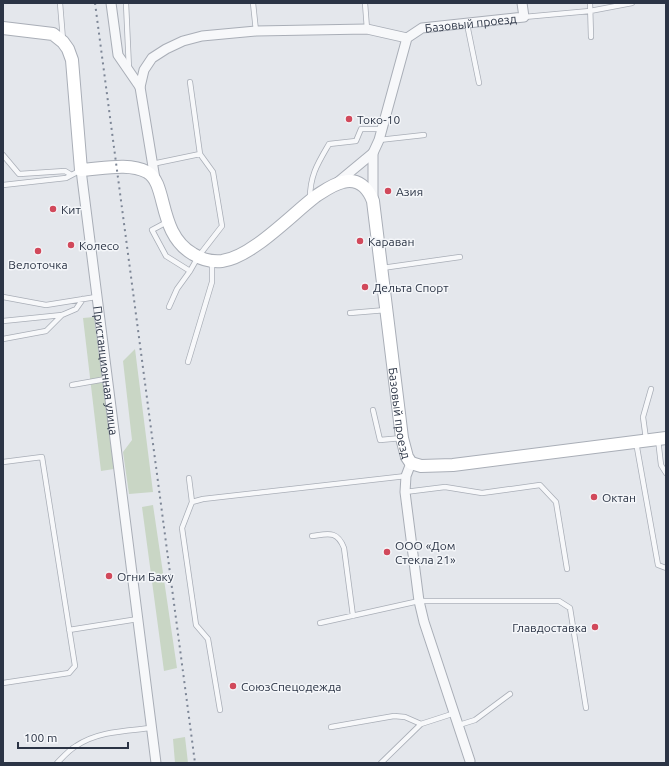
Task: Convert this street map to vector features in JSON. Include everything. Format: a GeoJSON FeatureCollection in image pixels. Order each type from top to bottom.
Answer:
{"type":"FeatureCollection","features":[{"type":"Feature","properties":{"kind":"street"},"geometry":{"type":"LineString","coordinates":[[111,3],[116,47],[130,74],[140,87]]}},
{"type":"Feature","properties":{"kind":"street","name":"Базовый проезд"},"geometry":{"type":"LineString","coordinates":[[522,3],[524,17],[422,28],[407,38],[373,153],[373,201],[380,268],[402,438],[407,457],[411,463],[421,466],[453,465],[662,439]]}},
{"type":"Feature","properties":{"kind":"street"},"geometry":{"type":"LineString","coordinates":[[3,28],[52,34],[63,42]]}},
{"type":"Feature","properties":{"kind":"street"},"geometry":{"type":"LineString","coordinates":[[75,172],[147,166],[140,87],[144,70],[152,58],[183,41],[202,36],[256,30],[367,28],[407,38]]}},
{"type":"Feature","properties":{"kind":"street","name":"Пристанционная улица"},"geometry":{"type":"LineString","coordinates":[[63,42],[72,60],[75,172],[96,297],[156,763]]}},
{"type":"Feature","properties":{"kind":"street","name":"Базовый проезд"},"geometry":{"type":"LineString","coordinates":[[147,166],[149,173],[155,179],[167,222],[173,235],[180,244],[198,257],[212,261],[222,261],[243,254],[373,153]]}},
{"type":"Feature","properties":{"kind":"street","name":"Базовый проезд"},"geometry":{"type":"LineString","coordinates":[[335,184],[343,182],[357,182],[367,189],[373,201]]}},
{"type":"Feature","properties":{"kind":"street"},"geometry":{"type":"LineString","coordinates":[[411,463],[406,476],[405,492],[419,601],[424,622],[470,761]]}},
{"type":"Feature","properties":{"kind":"lane"},"geometry":{"type":"LineString","coordinates":[[60,3],[63,42]]}},
{"type":"Feature","properties":{"kind":"lane"},"geometry":{"type":"LineString","coordinates":[[126,3],[130,74]]}},
{"type":"Feature","properties":{"kind":"lane"},"geometry":{"type":"LineString","coordinates":[[253,3],[256,30]]}},
{"type":"Feature","properties":{"kind":"lane"},"geometry":{"type":"LineString","coordinates":[[365,3],[367,28]]}},
{"type":"Feature","properties":{"kind":"lane"},"geometry":{"type":"LineString","coordinates":[[590,3],[591,37]]}},
{"type":"Feature","properties":{"kind":"lane"},"geometry":{"type":"LineString","coordinates":[[524,17],[590,11],[632,3]]}},
{"type":"Feature","properties":{"kind":"lane"},"geometry":{"type":"LineString","coordinates":[[467,24],[479,83]]}},
{"type":"Feature","properties":{"kind":"lane"},"geometry":{"type":"LineString","coordinates":[[170,307],[177,289],[198,257],[222,226],[213,172],[200,154],[190,82]]}},
{"type":"Feature","properties":{"kind":"lane"},"geometry":{"type":"LineString","coordinates":[[310,201],[310,182],[315,168],[329,144],[356,141],[361,129],[381,129]]}},
{"type":"Feature","properties":{"kind":"lane"},"geometry":{"type":"LineString","coordinates":[[378,140],[424,135]]}},
{"type":"Feature","properties":{"kind":"lane"},"geometry":{"type":"LineString","coordinates":[[147,166],[200,154]]}},
{"type":"Feature","properties":{"kind":"lane"},"geometry":{"type":"LineString","coordinates":[[3,155],[19,174],[64,170],[75,172]]}},
{"type":"Feature","properties":{"kind":"lane"},"geometry":{"type":"LineString","coordinates":[[3,185],[66,178],[75,172]]}},
{"type":"Feature","properties":{"kind":"lane"},"geometry":{"type":"LineString","coordinates":[[167,222],[152,230],[166,256],[190,271]]}},
{"type":"Feature","properties":{"kind":"lane"},"geometry":{"type":"LineString","coordinates":[[380,268],[460,257]]}},
{"type":"Feature","properties":{"kind":"lane"},"geometry":{"type":"LineString","coordinates":[[188,362],[212,282],[212,261]]}},
{"type":"Feature","properties":{"kind":"lane"},"geometry":{"type":"LineString","coordinates":[[3,297],[46,305],[96,297]]}},
{"type":"Feature","properties":{"kind":"lane"},"geometry":{"type":"LineString","coordinates":[[3,321],[62,315],[76,309],[83,299]]}},
{"type":"Feature","properties":{"kind":"lane"},"geometry":{"type":"LineString","coordinates":[[350,313],[386,310]]}},
{"type":"Feature","properties":{"kind":"lane"},"geometry":{"type":"LineString","coordinates":[[3,339],[46,331],[62,315]]}},
{"type":"Feature","properties":{"kind":"lane"},"geometry":{"type":"LineString","coordinates":[[72,385],[106,379]]}},
{"type":"Feature","properties":{"kind":"lane"},"geometry":{"type":"LineString","coordinates":[[652,389],[643,418],[641,442],[658,564],[666,568]]}},
{"type":"Feature","properties":{"kind":"lane"},"geometry":{"type":"LineString","coordinates":[[373,410],[380,440],[402,438]]}},
{"type":"Feature","properties":{"kind":"lane"},"geometry":{"type":"LineString","coordinates":[[662,439],[661,465],[666,473]]}},
{"type":"Feature","properties":{"kind":"lane"},"geometry":{"type":"LineString","coordinates":[[3,462],[42,457],[75,666],[69,673],[3,682]]}},
{"type":"Feature","properties":{"kind":"lane"},"geometry":{"type":"LineString","coordinates":[[192,502],[203,499],[406,476]]}},
{"type":"Feature","properties":{"kind":"lane"},"geometry":{"type":"LineString","coordinates":[[189,478],[192,502],[182,528],[196,625],[208,639],[220,710]]}},
{"type":"Feature","properties":{"kind":"lane"},"geometry":{"type":"LineString","coordinates":[[405,492],[445,487],[482,493],[540,485],[556,502],[567,569]]}},
{"type":"Feature","properties":{"kind":"lane"},"geometry":{"type":"LineString","coordinates":[[312,536],[329,534],[337,536],[341,540],[344,548],[353,616]]}},
{"type":"Feature","properties":{"kind":"lane"},"geometry":{"type":"LineString","coordinates":[[320,623],[419,601],[559,601],[570,608],[586,708]]}},
{"type":"Feature","properties":{"kind":"lane"},"geometry":{"type":"LineString","coordinates":[[69,630],[138,619]]}},
{"type":"Feature","properties":{"kind":"lane"},"geometry":{"type":"LineString","coordinates":[[459,725],[475,720],[510,694]]}},
{"type":"Feature","properties":{"kind":"lane"},"geometry":{"type":"LineString","coordinates":[[382,763],[421,724],[455,713]]}},
{"type":"Feature","properties":{"kind":"lane"},"geometry":{"type":"LineString","coordinates":[[331,727],[394,716],[405,717],[421,724]]}},
{"type":"Feature","properties":{"kind":"lane"},"geometry":{"type":"LineString","coordinates":[[57,763],[75,746],[89,738],[102,734],[152,728]]}},
{"type":"Feature","properties":{"kind":"green space"},"geometry":{"type":"Polygon","coordinates":[[[94,317],[114,469],[101,471],[83,318],[94,317]]]}},
{"type":"Feature","properties":{"kind":"green space"},"geometry":{"type":"Polygon","coordinates":[[[135,349],[153,492],[129,494],[123,452],[132,440],[123,361],[135,349]]]}},
{"type":"Feature","properties":{"kind":"green space"},"geometry":{"type":"Polygon","coordinates":[[[153,505],[177,668],[164,671],[142,507],[153,505]]]}},
{"type":"Feature","properties":{"kind":"green space"},"geometry":{"type":"Polygon","coordinates":[[[185,737],[188,763],[175,763],[173,739],[185,737]]]}},
{"type":"Feature","properties":{"kind":"railway"},"geometry":{"type":"LineString","coordinates":[[95,3],[195,763]]}},
{"type":"Feature","properties":{"kind":"place","name":"Токо-10"},"geometry":{"type":"Point","coordinates":[349,119]}},
{"type":"Feature","properties":{"kind":"place","name":"Азия"},"geometry":{"type":"Point","coordinates":[388,191]}},
{"type":"Feature","properties":{"kind":"place","name":"Кит"},"geometry":{"type":"Point","coordinates":[53,209]}},
{"type":"Feature","properties":{"kind":"place","name":"Караван"},"geometry":{"type":"Point","coordinates":[360,241]}},
{"type":"Feature","properties":{"kind":"place","name":"Колесо"},"geometry":{"type":"Point","coordinates":[71,245]}},
{"type":"Feature","properties":{"kind":"place","name":"Велоточка"},"geometry":{"type":"Point","coordinates":[38,251]}},
{"type":"Feature","properties":{"kind":"place","name":"Дельта Спорт"},"geometry":{"type":"Point","coordinates":[365,287]}},
{"type":"Feature","properties":{"kind":"place","name":"Октан"},"geometry":{"type":"Point","coordinates":[594,497]}},
{"type":"Feature","properties":{"kind":"place","name":"ООО «Дом Стекла 21»"},"geometry":{"type":"Point","coordinates":[387,552]}},
{"type":"Feature","properties":{"kind":"place","name":"Огни Баку"},"geometry":{"type":"Point","coordinates":[109,576]}},
{"type":"Feature","properties":{"kind":"place","name":"Главдоставка"},"geometry":{"type":"Point","coordinates":[595,627]}},
{"type":"Feature","properties":{"kind":"place","name":"СоюзСпецодежда"},"geometry":{"type":"Point","coordinates":[233,686]}}]}
